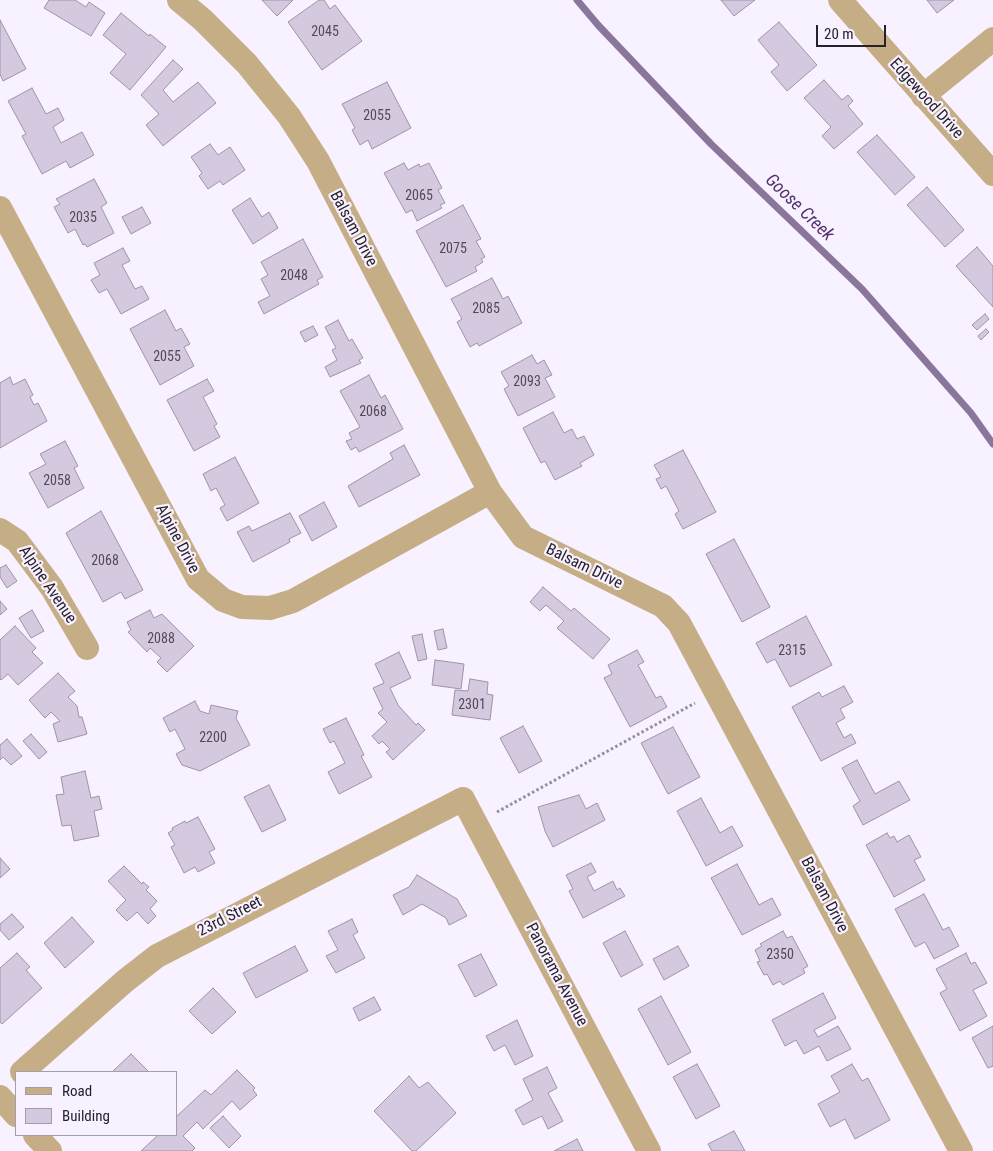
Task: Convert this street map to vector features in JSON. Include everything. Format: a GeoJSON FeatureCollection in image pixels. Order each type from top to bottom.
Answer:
{"type":"FeatureCollection","features":[{"type":"Feature","properties":{"kind":"street","name":"Balsam Drive"},"geometry":{"type":"LineString","coordinates":[[179,0],[203,20],[247,64],[289,116],[318,161],[490,492],[523,537],[663,606],[678,622],[961,1151]]}},
{"type":"Feature","properties":{"kind":"street","name":"Edgewood Drive"},"geometry":{"type":"LineString","coordinates":[[840,0],[993,174]]}},
{"type":"Feature","properties":{"kind":"street"},"geometry":{"type":"LineString","coordinates":[[923,96],[993,39]]}},
{"type":"Feature","properties":{"kind":"street","name":"Alpine Drive"},"geometry":{"type":"LineString","coordinates":[[0,208],[198,579],[223,600],[242,607],[270,608],[293,601],[490,492]]}},
{"type":"Feature","properties":{"kind":"street","name":"Alpine Avenue"},"geometry":{"type":"LineString","coordinates":[[0,530],[18,541],[52,588],[87,648]]}},
{"type":"Feature","properties":{"kind":"street","name":"Panorama Avenue"},"geometry":{"type":"LineString","coordinates":[[463,799],[649,1151]]}},
{"type":"Feature","properties":{"kind":"street","name":"23rd Street"},"geometry":{"type":"LineString","coordinates":[[23,1071],[125,981],[157,956],[463,799]]}},
{"type":"Feature","properties":{"kind":"street"},"geometry":{"type":"LineString","coordinates":[[0,1092],[15,1079]]}},
{"type":"Feature","properties":{"kind":"street"},"geometry":{"type":"LineString","coordinates":[[0,1097],[15,1114]]}},
{"type":"Feature","properties":{"kind":"street"},"geometry":{"type":"LineString","coordinates":[[36,1136],[50,1151]]}},
{"type":"Feature","properties":{"kind":"path"},"geometry":{"type":"LineString","coordinates":[[476,823],[716,692]]}},
{"type":"Feature","properties":{"kind":"building"},"geometry":{"type":"Polygon","coordinates":[[[49,0],[75,0],[86,7],[89,2],[105,13],[91,36],[44,8],[49,0]]]}},
{"type":"Feature","properties":{"kind":"building"},"geometry":{"type":"Polygon","coordinates":[[[262,0],[293,0],[277,16],[262,0]]]}},
{"type":"Feature","properties":{"kind":"building"},"geometry":{"type":"Polygon","coordinates":[[[319,0],[324,0],[330,9],[335,5],[362,41],[322,70],[288,22],[319,0]]]}},
{"type":"Feature","properties":{"kind":"building"},"geometry":{"type":"Polygon","coordinates":[[[721,0],[755,0],[734,16],[721,0]]]}},
{"type":"Feature","properties":{"kind":"building"},"geometry":{"type":"Polygon","coordinates":[[[927,0],[954,0],[937,13],[927,0]]]}},
{"type":"Feature","properties":{"kind":"building"},"geometry":{"type":"Polygon","coordinates":[[[121,13],[166,47],[130,90],[110,73],[126,54],[103,35],[121,13]]]}},
{"type":"Feature","properties":{"kind":"building"},"geometry":{"type":"Polygon","coordinates":[[[0,20],[26,69],[3,81],[0,74],[0,20]]]}},
{"type":"Feature","properties":{"kind":"building"},"geometry":{"type":"Polygon","coordinates":[[[779,22],[817,65],[787,91],[771,72],[779,65],[758,40],[779,22]]]}},
{"type":"Feature","properties":{"kind":"building"},"geometry":{"type":"Polygon","coordinates":[[[173,60],[183,69],[163,90],[173,102],[198,82],[216,103],[163,146],[146,125],[159,114],[141,95],[173,60]]]}},
{"type":"Feature","properties":{"kind":"building"},"geometry":{"type":"Polygon","coordinates":[[[824,80],[842,100],[848,95],[853,101],[848,106],[863,124],[834,149],[822,136],[831,127],[804,98],[824,80]]]}},
{"type":"Feature","properties":{"kind":"building"},"geometry":{"type":"Polygon","coordinates":[[[387,82],[411,128],[372,149],[368,140],[360,145],[352,130],[355,128],[342,104],[387,82]]]}},
{"type":"Feature","properties":{"kind":"building"},"geometry":{"type":"Polygon","coordinates":[[[32,88],[46,114],[58,108],[64,120],[53,127],[61,143],[82,132],[94,155],[70,168],[66,161],[42,174],[22,136],[26,134],[8,101],[32,88]]]}},
{"type":"Feature","properties":{"kind":"building"},"geometry":{"type":"Polygon","coordinates":[[[877,135],[915,177],[895,195],[857,152],[877,135]]]}},
{"type":"Feature","properties":{"kind":"building"},"geometry":{"type":"Polygon","coordinates":[[[210,144],[218,155],[230,147],[245,170],[223,185],[220,181],[208,189],[199,176],[202,173],[191,157],[210,144]]]}},
{"type":"Feature","properties":{"kind":"building"},"geometry":{"type":"Polygon","coordinates":[[[404,163],[408,170],[419,164],[420,167],[429,163],[442,188],[438,190],[445,203],[440,205],[442,208],[417,221],[412,210],[406,213],[384,173],[404,163]]]}},
{"type":"Feature","properties":{"kind":"building"},"geometry":{"type":"Polygon","coordinates":[[[94,179],[107,203],[101,207],[114,233],[87,247],[85,244],[83,245],[75,229],[68,233],[54,207],[60,204],[56,199],[94,179]]]}},
{"type":"Feature","properties":{"kind":"building"},"geometry":{"type":"Polygon","coordinates":[[[927,187],[964,230],[945,247],[907,205],[927,187]]]}},
{"type":"Feature","properties":{"kind":"building"},"geometry":{"type":"Polygon","coordinates":[[[250,198],[262,217],[269,212],[278,228],[253,244],[232,210],[250,198]]]}},
{"type":"Feature","properties":{"kind":"building"},"geometry":{"type":"Polygon","coordinates":[[[463,205],[481,239],[476,241],[485,257],[481,259],[483,262],[475,267],[477,271],[446,287],[416,231],[463,205]]]}},
{"type":"Feature","properties":{"kind":"building"},"geometry":{"type":"Polygon","coordinates":[[[142,207],[151,223],[131,234],[122,217],[142,207]]]}},
{"type":"Feature","properties":{"kind":"building"},"geometry":{"type":"Polygon","coordinates":[[[303,239],[323,277],[317,280],[319,284],[264,314],[258,302],[270,296],[261,279],[268,275],[261,262],[303,239]]]}},
{"type":"Feature","properties":{"kind":"building"},"geometry":{"type":"Polygon","coordinates":[[[977,247],[993,266],[993,307],[956,266],[977,247]]]}},
{"type":"Feature","properties":{"kind":"building"},"geometry":{"type":"Polygon","coordinates":[[[123,248],[130,261],[122,265],[135,289],[142,286],[149,299],[121,314],[107,289],[99,293],[91,280],[100,275],[94,263],[123,248]]]}},
{"type":"Feature","properties":{"kind":"building"},"geometry":{"type":"Polygon","coordinates":[[[492,278],[503,299],[508,296],[522,323],[479,346],[477,343],[470,347],[457,322],[462,319],[451,299],[492,278]]]}},
{"type":"Feature","properties":{"kind":"building"},"geometry":{"type":"Polygon","coordinates":[[[165,310],[176,331],[181,328],[190,344],[184,347],[194,366],[160,385],[130,329],[165,310]]]}},
{"type":"Feature","properties":{"kind":"building"},"geometry":{"type":"Polygon","coordinates":[[[985,314],[989,319],[977,330],[972,325],[985,314]]]}},
{"type":"Feature","properties":{"kind":"building"},"geometry":{"type":"Polygon","coordinates":[[[338,320],[349,341],[352,339],[363,358],[359,360],[361,363],[330,377],[325,367],[337,360],[332,350],[336,348],[325,327],[338,320]]]}},
{"type":"Feature","properties":{"kind":"building"},"geometry":{"type":"Polygon","coordinates":[[[313,326],[318,335],[305,342],[300,332],[313,326]]]}},
{"type":"Feature","properties":{"kind":"building"},"geometry":{"type":"Polygon","coordinates":[[[986,329],[989,332],[981,340],[978,336],[986,329]]]}},
{"type":"Feature","properties":{"kind":"building"},"geometry":{"type":"Polygon","coordinates":[[[532,355],[537,364],[544,360],[552,375],[545,378],[555,397],[518,416],[504,389],[509,386],[501,372],[532,355]]]}},
{"type":"Feature","properties":{"kind":"building"},"geometry":{"type":"Polygon","coordinates":[[[369,375],[381,398],[385,395],[403,429],[359,452],[356,447],[351,450],[346,441],[352,439],[349,433],[360,427],[340,391],[369,375]]]}},
{"type":"Feature","properties":{"kind":"building"},"geometry":{"type":"Polygon","coordinates":[[[10,377],[13,385],[25,379],[33,395],[30,397],[34,405],[38,403],[47,421],[0,448],[0,383],[10,377]]]}},
{"type":"Feature","properties":{"kind":"building"},"geometry":{"type":"Polygon","coordinates":[[[207,379],[214,391],[203,397],[217,424],[214,426],[220,437],[194,451],[167,400],[207,379]]]}},
{"type":"Feature","properties":{"kind":"building"},"geometry":{"type":"Polygon","coordinates":[[[553,412],[564,433],[572,429],[577,439],[584,436],[594,455],[580,463],[582,466],[555,480],[545,461],[541,463],[523,428],[553,412]]]}},
{"type":"Feature","properties":{"kind":"building"},"geometry":{"type":"Polygon","coordinates":[[[65,441],[78,466],[74,468],[84,488],[48,508],[29,473],[46,464],[40,454],[65,441]]]}},
{"type":"Feature","properties":{"kind":"building"},"geometry":{"type":"Polygon","coordinates":[[[404,445],[420,475],[359,507],[348,486],[393,459],[390,453],[404,445]]]}},
{"type":"Feature","properties":{"kind":"building"},"geometry":{"type":"Polygon","coordinates":[[[683,450],[716,512],[683,529],[675,514],[679,511],[666,486],[661,489],[656,479],[661,477],[654,465],[683,450]]]}},
{"type":"Feature","properties":{"kind":"building"},"geometry":{"type":"Polygon","coordinates":[[[235,457],[259,503],[227,521],[220,508],[225,505],[216,488],[211,491],[203,474],[235,457]]]}},
{"type":"Feature","properties":{"kind":"building"},"geometry":{"type":"Polygon","coordinates":[[[324,502],[337,527],[312,541],[299,516],[324,502]]]}},
{"type":"Feature","properties":{"kind":"building"},"geometry":{"type":"Polygon","coordinates":[[[101,511],[143,590],[125,599],[121,592],[103,602],[66,533],[101,511]]]}},
{"type":"Feature","properties":{"kind":"building"},"geometry":{"type":"Polygon","coordinates":[[[290,513],[301,533],[289,539],[290,542],[253,562],[237,532],[249,526],[252,531],[290,513]]]}},
{"type":"Feature","properties":{"kind":"building"},"geometry":{"type":"Polygon","coordinates":[[[734,539],[770,607],[742,622],[706,554],[734,539]]]}},
{"type":"Feature","properties":{"kind":"building"},"geometry":{"type":"Polygon","coordinates":[[[6,565],[17,581],[7,588],[0,577],[0,568],[6,565]]]}},
{"type":"Feature","properties":{"kind":"building"},"geometry":{"type":"Polygon","coordinates":[[[543,587],[571,611],[574,608],[610,639],[593,659],[557,628],[564,621],[546,605],[540,611],[530,602],[543,587]]]}},
{"type":"Feature","properties":{"kind":"building"},"geometry":{"type":"Polygon","coordinates":[[[0,601],[7,609],[0,615],[0,601]]]}},
{"type":"Feature","properties":{"kind":"building"},"geometry":{"type":"Polygon","coordinates":[[[32,610],[44,631],[31,638],[19,618],[32,610]]]}},
{"type":"Feature","properties":{"kind":"building"},"geometry":{"type":"Polygon","coordinates":[[[150,610],[154,618],[162,614],[194,646],[167,672],[157,662],[161,658],[150,648],[147,652],[128,632],[131,630],[127,622],[150,610]]]}},
{"type":"Feature","properties":{"kind":"building"},"geometry":{"type":"Polygon","coordinates":[[[806,616],[832,665],[790,687],[775,659],[767,663],[756,643],[806,616]]]}},
{"type":"Feature","properties":{"kind":"building"},"geometry":{"type":"Polygon","coordinates":[[[15,626],[36,648],[32,652],[43,663],[18,685],[8,674],[0,679],[0,640],[15,626]]]}},
{"type":"Feature","properties":{"kind":"building"},"geometry":{"type":"Polygon","coordinates":[[[443,629],[447,648],[438,650],[434,631],[443,629]]]}},
{"type":"Feature","properties":{"kind":"building"},"geometry":{"type":"Polygon","coordinates":[[[422,634],[427,659],[418,661],[412,636],[422,634]]]}},
{"type":"Feature","properties":{"kind":"building"},"geometry":{"type":"Polygon","coordinates":[[[637,650],[644,662],[638,665],[656,698],[661,696],[667,707],[630,727],[604,678],[612,674],[608,665],[637,650]]]}},
{"type":"Feature","properties":{"kind":"building"},"geometry":{"type":"Polygon","coordinates":[[[399,652],[411,678],[390,688],[398,705],[416,725],[418,723],[425,730],[393,760],[386,752],[390,749],[382,741],[379,744],[372,736],[387,722],[378,713],[383,709],[373,688],[384,683],[375,664],[399,652]]]}},
{"type":"Feature","properties":{"kind":"building"},"geometry":{"type":"Polygon","coordinates":[[[435,660],[464,664],[461,689],[432,685],[435,660]]]}},
{"type":"Feature","properties":{"kind":"building"},"geometry":{"type":"Polygon","coordinates":[[[58,673],[75,691],[68,697],[77,706],[79,717],[82,717],[87,734],[58,742],[53,724],[60,721],[51,712],[45,718],[29,700],[58,673]]]}},
{"type":"Feature","properties":{"kind":"building"},"geometry":{"type":"Polygon","coordinates":[[[470,679],[488,682],[487,694],[493,695],[490,720],[452,715],[455,690],[468,691],[470,679]]]}},
{"type":"Feature","properties":{"kind":"building"},"geometry":{"type":"Polygon","coordinates":[[[844,686],[853,702],[840,709],[845,718],[836,723],[844,738],[851,734],[856,743],[821,761],[792,707],[819,692],[822,697],[844,686]]]}},
{"type":"Feature","properties":{"kind":"building"},"geometry":{"type":"Polygon","coordinates":[[[195,701],[200,711],[209,714],[211,705],[238,711],[236,718],[250,745],[200,771],[182,765],[176,754],[185,749],[175,729],[170,732],[163,718],[195,701]]]}},
{"type":"Feature","properties":{"kind":"building"},"geometry":{"type":"Polygon","coordinates":[[[346,718],[364,755],[361,756],[372,777],[339,794],[328,772],[345,763],[334,741],[330,743],[323,729],[346,718]]]}},
{"type":"Feature","properties":{"kind":"building"},"geometry":{"type":"Polygon","coordinates":[[[523,726],[542,761],[519,773],[500,738],[523,726]]]}},
{"type":"Feature","properties":{"kind":"building"},"geometry":{"type":"Polygon","coordinates":[[[673,727],[700,777],[668,794],[641,743],[673,727]]]}},
{"type":"Feature","properties":{"kind":"building"},"geometry":{"type":"Polygon","coordinates":[[[31,734],[47,752],[39,759],[23,741],[31,734]]]}},
{"type":"Feature","properties":{"kind":"building"},"geometry":{"type":"Polygon","coordinates":[[[7,739],[22,756],[11,765],[3,757],[0,760],[0,745],[7,739]]]}},
{"type":"Feature","properties":{"kind":"building"},"geometry":{"type":"Polygon","coordinates":[[[857,760],[875,794],[899,781],[910,800],[863,825],[853,806],[860,801],[842,768],[857,760]]]}},
{"type":"Feature","properties":{"kind":"building"},"geometry":{"type":"Polygon","coordinates":[[[85,771],[91,798],[99,796],[102,809],[94,811],[99,836],[74,841],[71,825],[62,826],[56,795],[64,794],[61,777],[85,771]]]}},
{"type":"Feature","properties":{"kind":"building"},"geometry":{"type":"Polygon","coordinates":[[[269,785],[286,820],[262,832],[244,797],[269,785]]]}},
{"type":"Feature","properties":{"kind":"building"},"geometry":{"type":"Polygon","coordinates":[[[579,795],[586,809],[597,803],[605,820],[553,847],[545,831],[538,807],[579,795]]]}},
{"type":"Feature","properties":{"kind":"building"},"geometry":{"type":"Polygon","coordinates":[[[701,798],[720,833],[732,826],[743,846],[706,866],[677,811],[701,798]]]}},
{"type":"Feature","properties":{"kind":"building"},"geometry":{"type":"Polygon","coordinates":[[[198,817],[215,849],[209,852],[215,863],[198,872],[195,867],[184,873],[171,847],[175,845],[168,833],[173,830],[172,828],[185,821],[186,823],[198,817]]]}},
{"type":"Feature","properties":{"kind":"building"},"geometry":{"type":"Polygon","coordinates":[[[887,833],[890,838],[894,836],[897,842],[909,835],[921,857],[914,860],[925,880],[894,897],[866,845],[887,833]]]}},
{"type":"Feature","properties":{"kind":"building"},"geometry":{"type":"Polygon","coordinates":[[[0,858],[10,869],[0,878],[0,858]]]}},
{"type":"Feature","properties":{"kind":"building"},"geometry":{"type":"Polygon","coordinates":[[[591,863],[596,872],[587,877],[594,891],[613,881],[617,890],[620,888],[625,896],[583,918],[569,891],[573,889],[566,875],[591,863]]]}},
{"type":"Feature","properties":{"kind":"building"},"geometry":{"type":"Polygon","coordinates":[[[737,864],[759,905],[772,898],[781,915],[742,935],[711,878],[737,864]]]}},
{"type":"Feature","properties":{"kind":"building"},"geometry":{"type":"Polygon","coordinates":[[[124,866],[142,884],[143,882],[149,887],[146,890],[157,901],[150,909],[156,916],[148,924],[137,912],[127,921],[116,910],[126,900],[108,881],[124,866]]]}},
{"type":"Feature","properties":{"kind":"building"},"geometry":{"type":"Polygon","coordinates":[[[417,875],[457,899],[467,916],[449,925],[446,918],[422,904],[403,915],[393,895],[409,887],[417,875]]]}},
{"type":"Feature","properties":{"kind":"building"},"geometry":{"type":"Polygon","coordinates":[[[924,894],[943,930],[949,927],[959,946],[934,959],[925,942],[915,947],[895,909],[924,894]]]}},
{"type":"Feature","properties":{"kind":"building"},"geometry":{"type":"Polygon","coordinates":[[[12,914],[24,927],[9,940],[0,930],[0,924],[12,914]]]}},
{"type":"Feature","properties":{"kind":"building"},"geometry":{"type":"Polygon","coordinates":[[[72,917],[94,942],[65,968],[44,943],[72,917]]]}},
{"type":"Feature","properties":{"kind":"building"},"geometry":{"type":"Polygon","coordinates":[[[352,919],[358,932],[353,935],[365,958],[336,973],[326,956],[338,950],[328,931],[352,919]]]}},
{"type":"Feature","properties":{"kind":"building"},"geometry":{"type":"Polygon","coordinates":[[[625,931],[643,965],[621,977],[603,943],[625,931]]]}},
{"type":"Feature","properties":{"kind":"building"},"geometry":{"type":"Polygon","coordinates":[[[783,931],[787,938],[792,936],[808,966],[803,969],[805,973],[783,985],[780,981],[773,985],[767,974],[764,975],[757,962],[760,961],[755,950],[762,946],[760,944],[783,931]]]}},
{"type":"Feature","properties":{"kind":"building"},"geometry":{"type":"Polygon","coordinates":[[[295,946],[308,971],[256,998],[243,973],[295,946]]]}},
{"type":"Feature","properties":{"kind":"building"},"geometry":{"type":"Polygon","coordinates":[[[678,946],[689,966],[664,980],[653,959],[678,946]]]}},
{"type":"Feature","properties":{"kind":"building"},"geometry":{"type":"Polygon","coordinates":[[[17,953],[30,967],[26,970],[42,988],[2,1024],[0,1022],[0,968],[17,953]]]}},
{"type":"Feature","properties":{"kind":"building"},"geometry":{"type":"Polygon","coordinates":[[[966,953],[971,964],[975,962],[987,983],[973,990],[987,1016],[960,1031],[940,993],[947,989],[936,969],[966,953]]]}},
{"type":"Feature","properties":{"kind":"building"},"geometry":{"type":"Polygon","coordinates":[[[481,954],[497,985],[475,997],[458,965],[481,954]]]}},
{"type":"Feature","properties":{"kind":"building"},"geometry":{"type":"Polygon","coordinates":[[[213,988],[236,1012],[212,1034],[189,1011],[213,988]]]}},
{"type":"Feature","properties":{"kind":"building"},"geometry":{"type":"Polygon","coordinates":[[[823,993],[836,1018],[814,1030],[818,1037],[838,1026],[851,1049],[827,1061],[819,1046],[804,1054],[796,1040],[785,1046],[772,1020],[823,993]]]}},
{"type":"Feature","properties":{"kind":"building"},"geometry":{"type":"Polygon","coordinates":[[[661,996],[691,1052],[668,1065],[638,1009],[661,996]]]}},
{"type":"Feature","properties":{"kind":"building"},"geometry":{"type":"Polygon","coordinates":[[[374,997],[381,1010],[359,1021],[353,1008],[374,997]]]}},
{"type":"Feature","properties":{"kind":"building"},"geometry":{"type":"Polygon","coordinates":[[[517,1020],[533,1056],[515,1065],[505,1045],[494,1051],[486,1036],[517,1020]]]}},
{"type":"Feature","properties":{"kind":"building"},"geometry":{"type":"Polygon","coordinates":[[[993,1026],[993,1066],[988,1068],[972,1038],[993,1026]]]}},
{"type":"Feature","properties":{"kind":"building"},"geometry":{"type":"Polygon","coordinates":[[[131,1054],[148,1071],[113,1071],[131,1054]]]}},
{"type":"Feature","properties":{"kind":"building"},"geometry":{"type":"Polygon","coordinates":[[[697,1064],[720,1106],[696,1119],[673,1077],[697,1064]]]}},
{"type":"Feature","properties":{"kind":"building"},"geometry":{"type":"Polygon","coordinates":[[[852,1064],[862,1081],[868,1078],[890,1120],[855,1139],[845,1119],[830,1127],[818,1104],[840,1092],[831,1076],[852,1064]]]}},
{"type":"Feature","properties":{"kind":"building"},"geometry":{"type":"Polygon","coordinates":[[[547,1067],[557,1088],[548,1093],[563,1121],[548,1129],[542,1116],[523,1125],[515,1110],[533,1100],[523,1079],[547,1067]]]}},
{"type":"Feature","properties":{"kind":"building"},"geometry":{"type":"Polygon","coordinates":[[[237,1070],[255,1088],[253,1090],[257,1095],[240,1110],[232,1101],[203,1129],[197,1122],[183,1136],[195,1148],[192,1151],[141,1151],[157,1136],[178,1136],[178,1115],[205,1090],[211,1095],[237,1070]]]}},
{"type":"Feature","properties":{"kind":"building"},"geometry":{"type":"Polygon","coordinates":[[[409,1076],[419,1088],[428,1082],[456,1113],[416,1151],[412,1151],[374,1111],[409,1076]]]}},
{"type":"Feature","properties":{"kind":"building"},"geometry":{"type":"Polygon","coordinates":[[[223,1116],[241,1136],[229,1148],[210,1128],[223,1116]]]}},
{"type":"Feature","properties":{"kind":"building"},"geometry":{"type":"Polygon","coordinates":[[[734,1131],[745,1151],[712,1151],[708,1144],[734,1131]]]}},
{"type":"Feature","properties":{"kind":"building"},"geometry":{"type":"Polygon","coordinates":[[[577,1139],[583,1151],[554,1151],[577,1139]]]}},
{"type":"Feature","properties":{"kind":"waterway","name":"Goose Creek"},"geometry":{"type":"LineString","coordinates":[[577,0],[598,25],[711,144],[862,289],[971,413],[993,444]]}}]}
